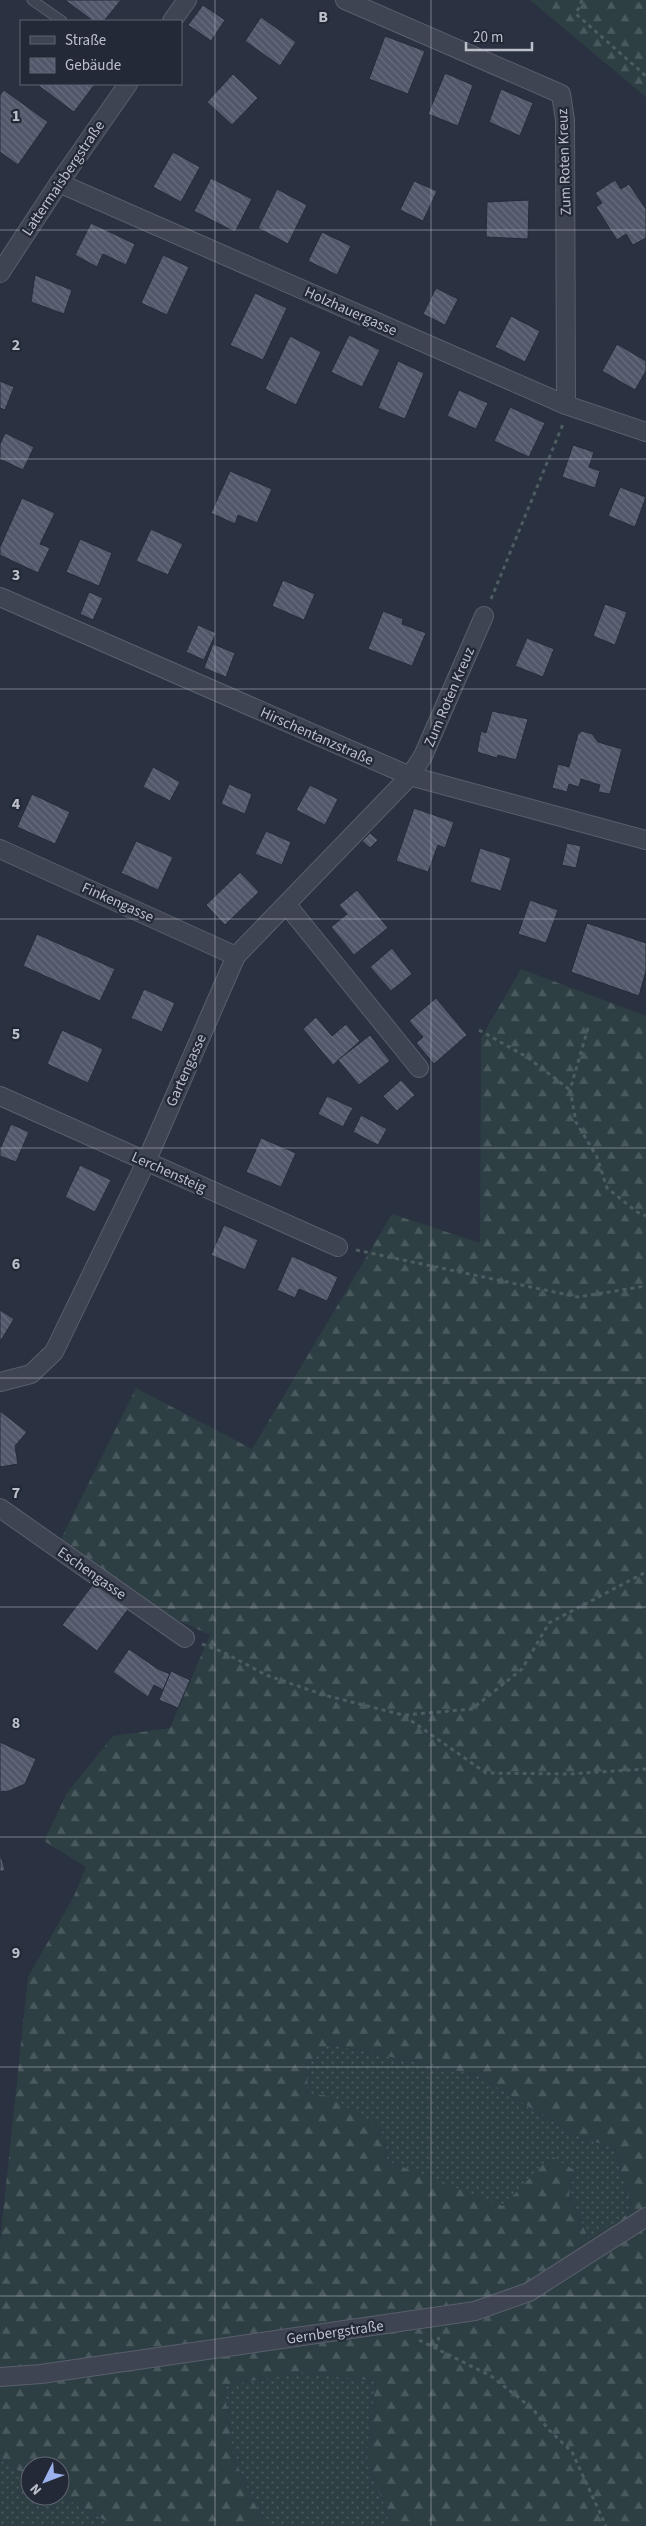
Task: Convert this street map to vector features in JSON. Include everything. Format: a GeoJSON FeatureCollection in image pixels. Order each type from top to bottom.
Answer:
{"type":"FeatureCollection","features":[{"type":"Feature","properties":{"kind":"street"},"geometry":{"type":"LineString","coordinates":[[173,20],[187,0]]}},
{"type":"Feature","properties":{"kind":"street","name":"Zum Roten Kreuz"},"geometry":{"type":"LineString","coordinates":[[345,0],[560,94],[565,120],[566,405]]}},
{"type":"Feature","properties":{"kind":"street","name":"Lattermaisbergstraße"},"geometry":{"type":"LineString","coordinates":[[1,270],[127,85]]}},
{"type":"Feature","properties":{"kind":"street","name":"Holzhauergasse"},"geometry":{"type":"LineString","coordinates":[[59,183],[566,405],[646,432]]}},
{"type":"Feature","properties":{"kind":"street","name":"Hirschentanzstraße"},"geometry":{"type":"LineString","coordinates":[[0,597],[410,776],[646,840]]}},
{"type":"Feature","properties":{"kind":"street","name":"Zum Roten Kreuz"},"geometry":{"type":"LineString","coordinates":[[410,776],[424,756],[484,616]]}},
{"type":"Feature","properties":{"kind":"street","name":"Gartengasse"},"geometry":{"type":"LineString","coordinates":[[0,1382],[31,1374],[54,1352],[146,1162],[236,956],[288,905],[410,776]]}},
{"type":"Feature","properties":{"kind":"street","name":"Finkengasse"},"geometry":{"type":"LineString","coordinates":[[0,849],[236,956]]}},
{"type":"Feature","properties":{"kind":"street"},"geometry":{"type":"LineString","coordinates":[[288,905],[419,1068]]}},
{"type":"Feature","properties":{"kind":"street","name":"Lerchensteig"},"geometry":{"type":"LineString","coordinates":[[0,1096],[338,1247]]}},
{"type":"Feature","properties":{"kind":"street","name":"Eschengasse"},"geometry":{"type":"LineString","coordinates":[[0,1508],[185,1638]]}},
{"type":"Feature","properties":{"kind":"street","name":"Gernbergstraße"},"geometry":{"type":"LineString","coordinates":[[0,2377],[40,2374],[475,2311],[529,2292],[646,2217]]}},
{"type":"Feature","properties":{"kind":"lane"},"geometry":{"type":"LineString","coordinates":[[32,0],[61,20]]}},
{"type":"Feature","properties":{"kind":"path"},"geometry":{"type":"LineString","coordinates":[[582,0],[576,14],[646,76]]}},
{"type":"Feature","properties":{"kind":"path"},"geometry":{"type":"LineString","coordinates":[[484,616],[564,424],[566,405]]}},
{"type":"Feature","properties":{"kind":"path"},"geometry":{"type":"LineString","coordinates":[[588,1028],[570,1090],[576,1122],[597,1157],[607,1188],[637,1212],[646,1216]]}},
{"type":"Feature","properties":{"kind":"path"},"geometry":{"type":"LineString","coordinates":[[479,1030],[527,1057],[570,1090]]}},
{"type":"Feature","properties":{"kind":"path"},"geometry":{"type":"LineString","coordinates":[[338,1247],[578,1297],[646,1286]]}},
{"type":"Feature","properties":{"kind":"path"},"geometry":{"type":"LineString","coordinates":[[185,1638],[223,1652],[266,1675],[316,1692],[403,1715],[472,1709],[522,1669],[550,1623],[646,1572]]}},
{"type":"Feature","properties":{"kind":"path"},"geometry":{"type":"LineString","coordinates":[[403,1715],[486,1773],[569,1774],[646,1769]]}},
{"type":"Feature","properties":{"kind":"path"},"geometry":{"type":"LineString","coordinates":[[400,2322],[404,2333],[491,2376],[533,2408],[548,2429],[572,2452],[606,2526]]}},
{"type":"Feature","properties":{"kind":"green space"},"geometry":{"type":"Polygon","coordinates":[[[530,0],[646,0],[646,97],[530,0]]]}},
{"type":"Feature","properties":{"kind":"green space"},"geometry":{"type":"Polygon","coordinates":[[[521,969],[646,1016],[646,2526],[389,2526],[387,2511],[366,2461],[376,2381],[300,2372],[224,2386],[234,2459],[265,2526],[115,2526],[70,2501],[70,2456],[20,2456],[20,2471],[0,2460],[0,2242],[28,1977],[74,1896],[86,1867],[44,1841],[67,1793],[113,1736],[170,1728],[210,1635],[160,1612],[60,1541],[136,1388],[252,1449],[392,1214],[480,1243],[481,1038],[521,969]],[[329,2044],[307,2065],[308,2096],[324,2095],[380,2126],[390,2162],[503,2206],[551,2156],[574,2170],[569,2194],[589,2240],[633,2210],[614,2148],[575,2135],[477,2075],[329,2044]]]}},
{"type":"Feature","properties":{"kind":"green space"},"geometry":{"type":"Polygon","coordinates":[[[329,2044],[477,2075],[575,2135],[614,2148],[633,2210],[589,2240],[569,2193],[574,2170],[503,2207],[390,2162],[380,2126],[308,2097],[307,2065],[329,2044]]]}},
{"type":"Feature","properties":{"kind":"green space"},"geometry":{"type":"Polygon","coordinates":[[[300,2372],[376,2381],[366,2461],[387,2511],[389,2526],[265,2526],[234,2459],[224,2386],[300,2372]]]}},
{"type":"Feature","properties":{"kind":"green space"},"geometry":{"type":"Polygon","coordinates":[[[0,2460],[20,2471],[20,2506],[70,2506],[70,2501],[115,2526],[0,2526],[0,2460]]]}},
{"type":"Feature","properties":{"kind":"building"},"geometry":{"type":"Polygon","coordinates":[[[65,0],[121,0],[105,20],[92,20],[65,0]]]}},
{"type":"Feature","properties":{"kind":"building"},"geometry":{"type":"Polygon","coordinates":[[[203,5],[225,20],[211,41],[188,25],[203,5]]]}},
{"type":"Feature","properties":{"kind":"building"},"geometry":{"type":"Polygon","coordinates":[[[261,17],[296,42],[280,66],[245,41],[261,17]]]}},
{"type":"Feature","properties":{"kind":"building"},"geometry":{"type":"Polygon","coordinates":[[[385,36],[425,51],[408,94],[369,79],[385,36]]]}},
{"type":"Feature","properties":{"kind":"building"},"geometry":{"type":"Polygon","coordinates":[[[445,73],[473,85],[458,126],[428,114],[445,73]]]}},
{"type":"Feature","properties":{"kind":"building"},"geometry":{"type":"Polygon","coordinates":[[[233,74],[258,98],[232,125],[207,102],[233,74]]]}},
{"type":"Feature","properties":{"kind":"building"},"geometry":{"type":"Polygon","coordinates":[[[40,85],[94,85],[74,112],[40,85]]]}},
{"type":"Feature","properties":{"kind":"building"},"geometry":{"type":"Polygon","coordinates":[[[501,89],[533,103],[520,136],[489,122],[501,89]]]}},
{"type":"Feature","properties":{"kind":"building"},"geometry":{"type":"Polygon","coordinates":[[[4,90],[48,122],[18,165],[0,152],[0,95],[4,90]]]}},
{"type":"Feature","properties":{"kind":"building"},"geometry":{"type":"Polygon","coordinates":[[[173,152],[200,167],[181,202],[153,187],[173,152]]]}},
{"type":"Feature","properties":{"kind":"building"},"geometry":{"type":"Polygon","coordinates":[[[211,178],[252,199],[235,232],[194,211],[211,178]]]}},
{"type":"Feature","properties":{"kind":"building"},"geometry":{"type":"Polygon","coordinates":[[[615,180],[621,189],[629,184],[646,209],[646,238],[633,245],[626,234],[617,240],[596,207],[602,203],[595,193],[615,180]]]}},
{"type":"Feature","properties":{"kind":"building"},"geometry":{"type":"Polygon","coordinates":[[[414,181],[437,191],[423,221],[400,210],[414,181]]]}},
{"type":"Feature","properties":{"kind":"building"},"geometry":{"type":"Polygon","coordinates":[[[277,189],[307,205],[288,244],[258,228],[277,189]]]}},
{"type":"Feature","properties":{"kind":"building"},"geometry":{"type":"Polygon","coordinates":[[[529,200],[528,239],[486,237],[487,202],[529,200]]]}},
{"type":"Feature","properties":{"kind":"building"},"geometry":{"type":"Polygon","coordinates":[[[91,223],[135,244],[126,265],[103,254],[97,267],[75,255],[91,223]]]}},
{"type":"Feature","properties":{"kind":"building"},"geometry":{"type":"Polygon","coordinates":[[[322,232],[351,246],[337,275],[308,261],[322,232]]]}},
{"type":"Feature","properties":{"kind":"building"},"geometry":{"type":"Polygon","coordinates":[[[163,255],[189,267],[167,315],[141,303],[163,255]]]}},
{"type":"Feature","properties":{"kind":"building"},"geometry":{"type":"Polygon","coordinates":[[[35,275],[72,290],[64,314],[31,302],[35,275]]]}},
{"type":"Feature","properties":{"kind":"building"},"geometry":{"type":"Polygon","coordinates":[[[436,288],[458,299],[445,325],[423,314],[436,288]]]}},
{"type":"Feature","properties":{"kind":"building"},"geometry":{"type":"Polygon","coordinates":[[[255,293],[287,308],[263,360],[230,345],[255,293]]]}},
{"type":"Feature","properties":{"kind":"building"},"geometry":{"type":"Polygon","coordinates":[[[511,316],[540,331],[525,362],[495,347],[511,316]]]}},
{"type":"Feature","properties":{"kind":"building"},"geometry":{"type":"Polygon","coordinates":[[[349,335],[380,350],[362,387],[331,372],[349,335]]]}},
{"type":"Feature","properties":{"kind":"building"},"geometry":{"type":"Polygon","coordinates":[[[290,336],[321,352],[296,405],[265,389],[290,336]]]}},
{"type":"Feature","properties":{"kind":"building"},"geometry":{"type":"Polygon","coordinates":[[[617,344],[646,361],[646,371],[635,390],[602,371],[617,344]]]}},
{"type":"Feature","properties":{"kind":"building"},"geometry":{"type":"Polygon","coordinates":[[[398,361],[424,373],[405,419],[378,408],[398,361]]]}},
{"type":"Feature","properties":{"kind":"building"},"geometry":{"type":"Polygon","coordinates":[[[0,381],[14,387],[5,410],[0,408],[0,381]]]}},
{"type":"Feature","properties":{"kind":"building"},"geometry":{"type":"Polygon","coordinates":[[[459,390],[488,403],[476,429],[447,416],[459,390]]]}},
{"type":"Feature","properties":{"kind":"building"},"geometry":{"type":"Polygon","coordinates":[[[510,407],[545,423],[529,457],[494,441],[510,407]]]}},
{"type":"Feature","properties":{"kind":"building"},"geometry":{"type":"Polygon","coordinates":[[[5,433],[34,447],[23,470],[0,459],[0,444],[5,433]]]}},
{"type":"Feature","properties":{"kind":"building"},"geometry":{"type":"Polygon","coordinates":[[[573,445],[594,452],[589,467],[600,471],[595,488],[562,477],[573,445]]]}},
{"type":"Feature","properties":{"kind":"building"},"geometry":{"type":"Polygon","coordinates":[[[230,471],[272,489],[257,523],[238,515],[235,524],[211,513],[230,471]]]}},
{"type":"Feature","properties":{"kind":"building"},"geometry":{"type":"Polygon","coordinates":[[[620,487],[646,497],[635,527],[608,516],[620,487]]]}},
{"type":"Feature","properties":{"kind":"building"},"geometry":{"type":"Polygon","coordinates":[[[22,498],[55,513],[40,544],[50,548],[38,573],[0,555],[0,547],[22,498]]]}},
{"type":"Feature","properties":{"kind":"building"},"geometry":{"type":"Polygon","coordinates":[[[151,529],[183,544],[168,575],[136,561],[151,529]]]}},
{"type":"Feature","properties":{"kind":"building"},"geometry":{"type":"Polygon","coordinates":[[[80,539],[112,553],[99,586],[66,572],[80,539]]]}},
{"type":"Feature","properties":{"kind":"building"},"geometry":{"type":"Polygon","coordinates":[[[283,580],[315,594],[304,620],[272,606],[283,580]]]}},
{"type":"Feature","properties":{"kind":"building"},"geometry":{"type":"Polygon","coordinates":[[[89,592],[103,598],[93,620],[80,614],[89,592]]]}},
{"type":"Feature","properties":{"kind":"building"},"geometry":{"type":"Polygon","coordinates":[[[605,604],[627,612],[615,645],[593,636],[605,604]]]}},
{"type":"Feature","properties":{"kind":"building"},"geometry":{"type":"Polygon","coordinates":[[[383,611],[403,619],[402,624],[426,633],[412,666],[368,649],[383,611]]]}},
{"type":"Feature","properties":{"kind":"building"},"geometry":{"type":"Polygon","coordinates":[[[198,625],[216,633],[204,660],[186,652],[198,625]]]}},
{"type":"Feature","properties":{"kind":"building"},"geometry":{"type":"Polygon","coordinates":[[[527,638],[554,649],[543,677],[515,666],[527,638]]]}},
{"type":"Feature","properties":{"kind":"building"},"geometry":{"type":"Polygon","coordinates":[[[213,644],[235,653],[226,677],[204,668],[213,644]]]}},
{"type":"Feature","properties":{"kind":"building"},"geometry":{"type":"Polygon","coordinates":[[[492,711],[528,719],[516,760],[498,755],[497,758],[477,752],[481,731],[486,733],[492,711]]]}},
{"type":"Feature","properties":{"kind":"building"},"geometry":{"type":"Polygon","coordinates":[[[582,731],[592,734],[598,742],[622,749],[610,794],[598,792],[600,785],[581,779],[579,787],[569,784],[567,792],[552,788],[558,764],[569,767],[578,734],[582,731]]]}},
{"type":"Feature","properties":{"kind":"building"},"geometry":{"type":"Polygon","coordinates":[[[153,767],[180,782],[170,801],[143,787],[153,767]]]}},
{"type":"Feature","properties":{"kind":"building"},"geometry":{"type":"Polygon","coordinates":[[[229,784],[252,794],[245,814],[221,804],[229,784]]]}},
{"type":"Feature","properties":{"kind":"building"},"geometry":{"type":"Polygon","coordinates":[[[310,785],[338,799],[325,825],[296,810],[310,785]]]}},
{"type":"Feature","properties":{"kind":"building"},"geometry":{"type":"Polygon","coordinates":[[[32,794],[70,812],[55,844],[17,827],[32,794]]]}},
{"type":"Feature","properties":{"kind":"building"},"geometry":{"type":"Polygon","coordinates":[[[414,808],[454,822],[445,848],[438,845],[428,872],[396,861],[414,808]]]}},
{"type":"Feature","properties":{"kind":"building"},"geometry":{"type":"Polygon","coordinates":[[[266,831],[291,842],[282,865],[255,854],[266,831]]]}},
{"type":"Feature","properties":{"kind":"building"},"geometry":{"type":"Polygon","coordinates":[[[370,833],[378,840],[370,848],[362,841],[370,833]]]}},
{"type":"Feature","properties":{"kind":"building"},"geometry":{"type":"Polygon","coordinates":[[[136,841],[173,857],[158,890],[121,873],[136,841]]]}},
{"type":"Feature","properties":{"kind":"building"},"geometry":{"type":"Polygon","coordinates":[[[567,843],[581,846],[576,868],[562,865],[567,843]]]}},
{"type":"Feature","properties":{"kind":"building"},"geometry":{"type":"Polygon","coordinates":[[[480,848],[511,858],[501,891],[470,882],[480,848]]]}},
{"type":"Feature","properties":{"kind":"building"},"geometry":{"type":"Polygon","coordinates":[[[240,872],[259,892],[225,925],[206,905],[240,872]]]}},
{"type":"Feature","properties":{"kind":"building"},"geometry":{"type":"Polygon","coordinates":[[[357,890],[388,928],[354,955],[331,927],[347,914],[339,905],[357,890]]]}},
{"type":"Feature","properties":{"kind":"building"},"geometry":{"type":"Polygon","coordinates":[[[530,900],[558,910],[546,943],[518,934],[530,900]]]}},
{"type":"Feature","properties":{"kind":"building"},"geometry":{"type":"Polygon","coordinates":[[[587,923],[646,943],[646,971],[639,996],[571,972],[587,923]]]}},
{"type":"Feature","properties":{"kind":"building"},"geometry":{"type":"Polygon","coordinates":[[[37,934],[115,969],[100,1001],[23,966],[37,934]]]}},
{"type":"Feature","properties":{"kind":"building"},"geometry":{"type":"Polygon","coordinates":[[[392,948],[412,974],[391,991],[370,967],[392,948]]]}},
{"type":"Feature","properties":{"kind":"building"},"geometry":{"type":"Polygon","coordinates":[[[144,989],[175,1003],[162,1032],[131,1018],[144,989]]]}},
{"type":"Feature","properties":{"kind":"building"},"geometry":{"type":"Polygon","coordinates":[[[436,998],[467,1035],[434,1064],[416,1043],[423,1037],[409,1021],[436,998]]]}},
{"type":"Feature","properties":{"kind":"building"},"geometry":{"type":"Polygon","coordinates":[[[316,1017],[332,1036],[346,1024],[360,1041],[333,1065],[303,1029],[316,1017]]]}},
{"type":"Feature","properties":{"kind":"building"},"geometry":{"type":"Polygon","coordinates":[[[62,1030],[103,1049],[88,1083],[47,1064],[62,1030]]]}},
{"type":"Feature","properties":{"kind":"building"},"geometry":{"type":"Polygon","coordinates":[[[370,1035],[390,1061],[359,1085],[338,1060],[370,1035]]]}},
{"type":"Feature","properties":{"kind":"building"},"geometry":{"type":"Polygon","coordinates":[[[401,1080],[415,1095],[397,1111],[383,1096],[401,1080]]]}},
{"type":"Feature","properties":{"kind":"building"},"geometry":{"type":"Polygon","coordinates":[[[327,1096],[353,1108],[343,1127],[318,1114],[327,1096]]]}},
{"type":"Feature","properties":{"kind":"building"},"geometry":{"type":"Polygon","coordinates":[[[361,1115],[387,1129],[378,1145],[353,1132],[361,1115]]]}},
{"type":"Feature","properties":{"kind":"building"},"geometry":{"type":"Polygon","coordinates":[[[11,1124],[29,1132],[16,1162],[0,1156],[0,1149],[11,1124]]]}},
{"type":"Feature","properties":{"kind":"building"},"geometry":{"type":"Polygon","coordinates":[[[261,1138],[296,1153],[281,1187],[246,1172],[261,1138]]]}},
{"type":"Feature","properties":{"kind":"building"},"geometry":{"type":"Polygon","coordinates":[[[80,1165],[111,1180],[95,1212],[65,1197],[80,1165]]]}},
{"type":"Feature","properties":{"kind":"building"},"geometry":{"type":"Polygon","coordinates":[[[224,1225],[258,1240],[245,1270],[211,1255],[224,1225]]]}},
{"type":"Feature","properties":{"kind":"building"},"geometry":{"type":"Polygon","coordinates":[[[292,1256],[338,1277],[327,1301],[299,1289],[295,1298],[277,1290],[292,1256]]]}},
{"type":"Feature","properties":{"kind":"building"},"geometry":{"type":"Polygon","coordinates":[[[0,1310],[14,1319],[0,1342],[0,1310]]]}},
{"type":"Feature","properties":{"kind":"building"},"geometry":{"type":"Polygon","coordinates":[[[0,1411],[27,1432],[15,1446],[18,1464],[0,1467],[0,1411]]]}},
{"type":"Feature","properties":{"kind":"building"},"geometry":{"type":"Polygon","coordinates":[[[95,1582],[129,1608],[97,1651],[62,1625],[95,1582]]]}},
{"type":"Feature","properties":{"kind":"building"},"geometry":{"type":"Polygon","coordinates":[[[129,1649],[158,1669],[170,1674],[163,1690],[154,1685],[148,1697],[113,1672],[129,1649]]]}},
{"type":"Feature","properties":{"kind":"building"},"geometry":{"type":"Polygon","coordinates":[[[171,1671],[190,1680],[178,1708],[159,1700],[171,1671]]]}},
{"type":"Feature","properties":{"kind":"building"},"geometry":{"type":"Polygon","coordinates":[[[0,1742],[36,1759],[25,1784],[9,1791],[0,1792],[0,1742]]]}},
{"type":"Feature","properties":{"kind":"building"},"geometry":{"type":"Polygon","coordinates":[[[0,1856],[5,1870],[0,1872],[0,1856]]]}}]}
